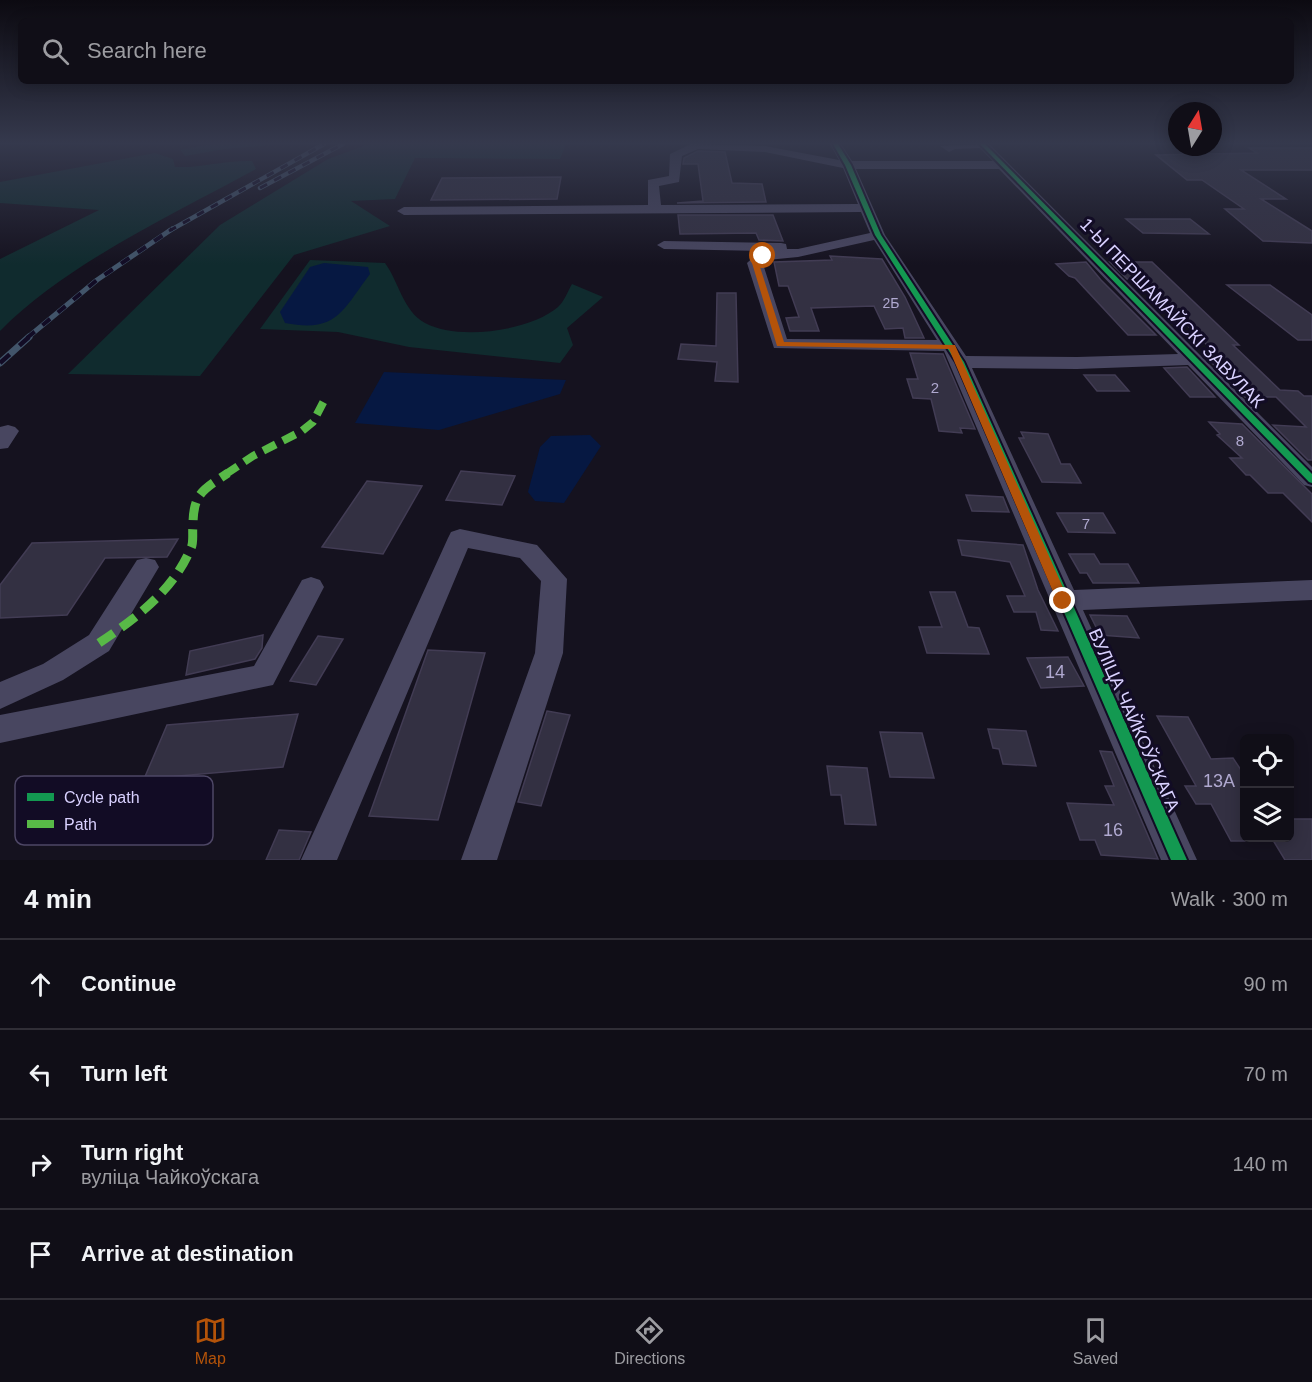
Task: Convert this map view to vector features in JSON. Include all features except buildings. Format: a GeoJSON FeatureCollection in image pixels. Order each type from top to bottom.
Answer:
{"type":"FeatureCollection","features":[{"type":"Feature","properties":{"kind":"street"},"geometry":{"type":"LineString","coordinates":[[652,184],[655,209]]}},
{"type":"Feature","properties":{"kind":"street","name":"ВУЛІЦА ЧАЙКОЎСКАГА"},"geometry":{"type":"LineString","coordinates":[[856,184],[878,235],[956,354],[1179,860]]}},
{"type":"Feature","properties":{"kind":"street","name":"1-Ы ПЕРШАМАЙСКІ ЗАВУЛАК"},"geometry":{"type":"LineString","coordinates":[[1022,184],[1312,480]]}},
{"type":"Feature","properties":{"kind":"street"},"geometry":{"type":"LineString","coordinates":[[715,196],[743,196],[775,200],[807,209]]}},
{"type":"Feature","properties":{"kind":"street"},"geometry":{"type":"LineString","coordinates":[[404,211],[867,208]]}},
{"type":"Feature","properties":{"kind":"street"},"geometry":{"type":"LineString","coordinates":[[878,235],[808,251],[763,256],[755,263],[780,344],[1077,363],[1194,359]]}},
{"type":"Feature","properties":{"kind":"street"},"geometry":{"type":"LineString","coordinates":[[664,245],[765,246],[808,251]]}},
{"type":"Feature","properties":{"kind":"street"},"geometry":{"type":"LineString","coordinates":[[319,860],[460,538],[528,551],[554,579],[549,653],[479,860]]}},
{"type":"Feature","properties":{"kind":"street"},"geometry":{"type":"LineString","coordinates":[[0,696],[53,672],[99,643],[146,567]]}},
{"type":"Feature","properties":{"kind":"street"},"geometry":{"type":"LineString","coordinates":[[0,729],[263,676],[311,587]]}},
{"type":"Feature","properties":{"kind":"street"},"geometry":{"type":"LineString","coordinates":[[1063,601],[1312,590]]}},
{"type":"Feature","properties":{"kind":"green space"},"geometry":{"type":"Polygon","coordinates":[[[0,184],[228,184],[121,242],[55,284],[0,331],[0,259],[99,210],[0,203],[0,184]]]}},
{"type":"Feature","properties":{"kind":"green space"},"geometry":{"type":"Polygon","coordinates":[[[287,184],[402,184],[395,199],[351,201],[390,226],[294,255],[200,376],[68,374],[220,225],[287,184]]]}},
{"type":"Feature","properties":{"kind":"green space"},"geometry":{"type":"Polygon","coordinates":[[[310,260],[385,263],[406,304],[418,318],[439,328],[456,331],[493,331],[530,322],[558,307],[572,284],[603,297],[567,328],[573,345],[560,363],[409,347],[338,332],[260,329],[310,260]]]}},
{"type":"Feature","properties":{"kind":"water"},"geometry":{"type":"Polygon","coordinates":[[[324,263],[368,267],[370,274],[345,308],[327,322],[316,325],[285,323],[280,312],[310,267],[324,263]]]}},
{"type":"Feature","properties":{"kind":"water"},"geometry":{"type":"Polygon","coordinates":[[[384,372],[566,380],[560,394],[439,430],[355,423],[384,372]]]}},
{"type":"Feature","properties":{"kind":"water"},"geometry":{"type":"Polygon","coordinates":[[[590,435],[601,446],[564,503],[535,501],[528,492],[540,447],[551,436],[590,435]]]}},
{"type":"Feature","properties":{"kind":"railway"},"geometry":{"type":"LineString","coordinates":[[169,231],[252,184]]}},
{"type":"Feature","properties":{"kind":"railway"},"geometry":{"type":"LineString","coordinates":[[260,188],[267,184]]}},
{"type":"Feature","properties":{"kind":"railway"},"geometry":{"type":"LineString","coordinates":[[27,338],[97,280],[169,231]]}},
{"type":"Feature","properties":{"kind":"railway"},"geometry":{"type":"LineString","coordinates":[[0,363],[29,337]]}},
{"type":"Feature","properties":{"kind":"marked path"},"geometry":{"type":"LineString","coordinates":[[99,643],[140,615],[174,579],[192,546],[193,506],[201,491],[253,456],[302,431],[313,422],[325,399]]}},
{"type":"Feature","properties":{"kind":"cycle path"},"geometry":{"type":"LineString","coordinates":[[856,184],[878,235],[960,362],[1179,860]]}},
{"type":"Feature","properties":{"kind":"cycle path"},"geometry":{"type":"LineString","coordinates":[[1021,184],[1312,480]]}},
{"type":"Feature","properties":{"kind":"route"},"geometry":{"type":"LineString","coordinates":[[763,256],[755,263],[780,344],[952,346],[1063,601]]}}]}
